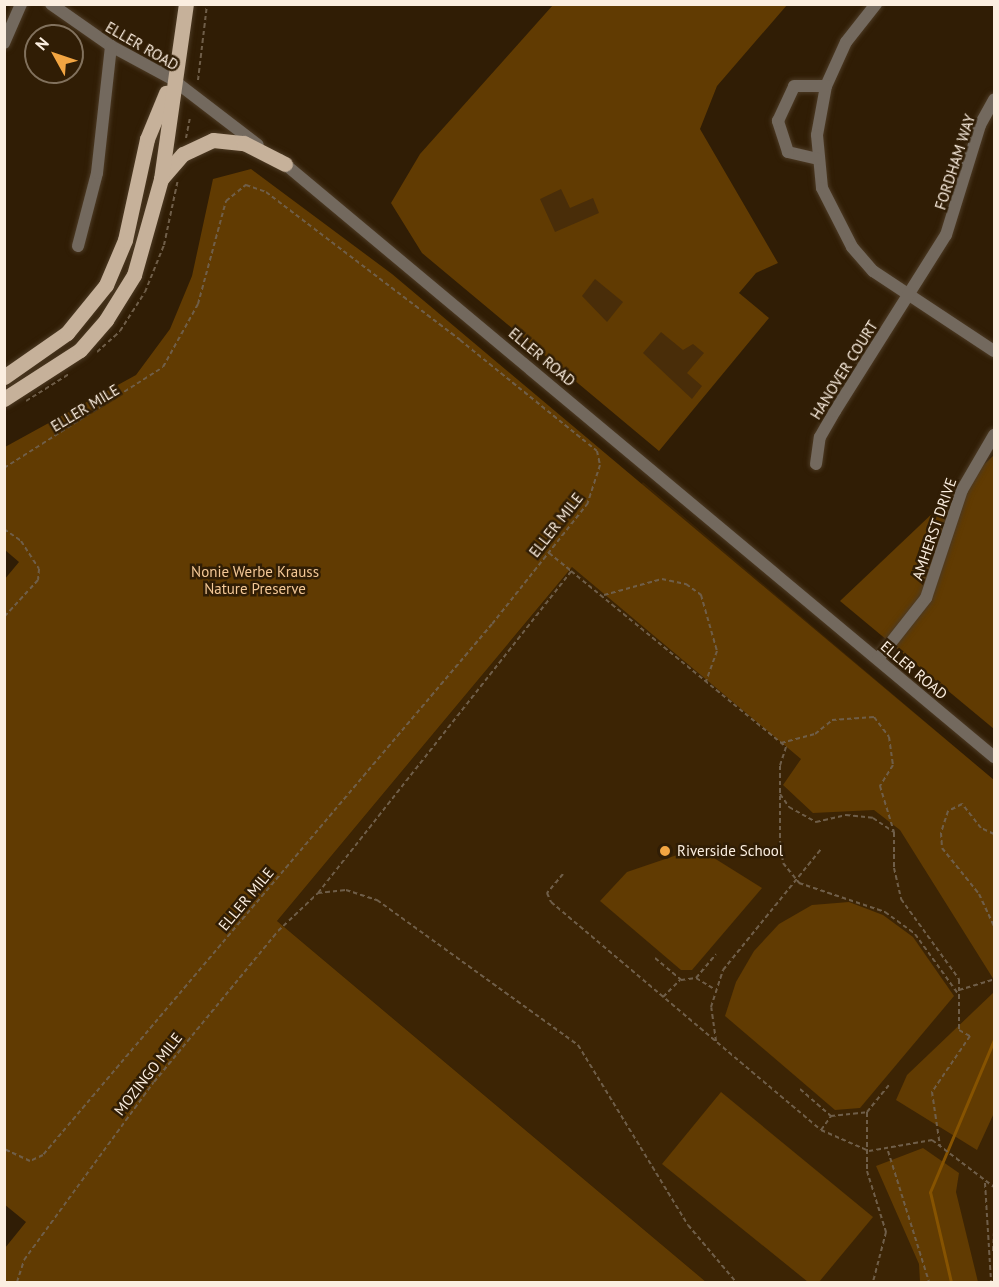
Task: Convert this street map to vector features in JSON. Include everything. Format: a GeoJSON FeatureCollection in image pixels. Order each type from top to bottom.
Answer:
{"type":"FeatureCollection","features":[{"type":"Feature","properties":{"kind":"main road"},"geometry":{"type":"LineString","coordinates":[[4,399],[59,367],[106,320],[142,257],[161,179],[172,80],[186,4]]}},
{"type":"Feature","properties":{"kind":"main road"},"geometry":{"type":"LineString","coordinates":[[4,377],[67,333],[106,285],[131,220],[147,139],[172,80]]}},
{"type":"Feature","properties":{"kind":"main road"},"geometry":{"type":"LineString","coordinates":[[161,179],[183,154],[213,140],[244,142],[285,164]]}},
{"type":"Feature","properties":{"kind":"street"},"geometry":{"type":"LineString","coordinates":[[4,44],[21,4]]}},
{"type":"Feature","properties":{"kind":"street","name":"ELLER ROAD"},"geometry":{"type":"LineString","coordinates":[[51,4],[111,46],[172,80],[285,164],[994,757]]}},
{"type":"Feature","properties":{"kind":"street"},"geometry":{"type":"LineString","coordinates":[[876,4],[846,42],[826,86],[818,159],[828,206],[852,247],[908,296],[994,351]]}},
{"type":"Feature","properties":{"kind":"street"},"geometry":{"type":"LineString","coordinates":[[78,246],[97,173],[111,46]]}},
{"type":"Feature","properties":{"kind":"street"},"geometry":{"type":"LineString","coordinates":[[818,159],[788,152],[778,121],[794,86],[826,86]]}},
{"type":"Feature","properties":{"kind":"street","name":"FORDHAM WAY"},"geometry":{"type":"LineString","coordinates":[[908,296],[956,213],[980,125],[994,100]]}},
{"type":"Feature","properties":{"kind":"street","name":"HANOVER COURT"},"geometry":{"type":"LineString","coordinates":[[816,464],[820,437],[908,296]]}},
{"type":"Feature","properties":{"kind":"street","name":"AMHERST DRIVE"},"geometry":{"type":"LineString","coordinates":[[878,659],[926,598],[962,490],[994,435]]}},
{"type":"Feature","properties":{"kind":"path"},"geometry":{"type":"LineString","coordinates":[[198,80],[207,4]]}},
{"type":"Feature","properties":{"kind":"path"},"geometry":{"type":"LineString","coordinates":[[185,144],[190,117]]}},
{"type":"Feature","properties":{"kind":"path","name":"ELLER MILE"},"geometry":{"type":"LineString","coordinates":[[4,468],[163,367],[198,304],[226,201],[234,190],[255,186],[460,340],[597,451],[599,482],[549,553],[43,1155],[30,1161],[4,1149]]}},
{"type":"Feature","properties":{"kind":"path"},"geometry":{"type":"LineString","coordinates":[[4,529],[26,548],[39,569],[38,580],[4,617]]}},
{"type":"Feature","properties":{"kind":"path"},"geometry":{"type":"LineString","coordinates":[[549,553],[786,747],[780,794],[783,863],[796,879],[821,893],[885,912],[915,934],[959,995]]}},
{"type":"Feature","properties":{"kind":"path","name":"MOZINGO MILE"},"geometry":{"type":"LineString","coordinates":[[17,1282],[24,1260],[147,1091],[278,931],[318,893],[571,571]]}},
{"type":"Feature","properties":{"kind":"path"},"geometry":{"type":"LineString","coordinates":[[603,596],[662,579],[686,584],[701,595],[717,651],[706,682]]}},
{"type":"Feature","properties":{"kind":"path"},"geometry":{"type":"LineString","coordinates":[[780,743],[815,734],[832,720],[874,717],[890,737],[892,765],[880,786],[894,832],[894,868],[902,900],[959,979],[959,1030],[970,1036],[933,1092],[940,1146]]}},
{"type":"Feature","properties":{"kind":"path"},"geometry":{"type":"LineString","coordinates":[[780,794],[789,807],[816,822],[846,815],[873,818],[894,832]]}},
{"type":"Feature","properties":{"kind":"path"},"geometry":{"type":"LineString","coordinates":[[994,834],[981,828],[962,804],[948,811],[941,833],[942,848],[979,894],[994,926]]}},
{"type":"Feature","properties":{"kind":"path"},"geometry":{"type":"LineString","coordinates":[[716,1041],[714,990],[739,946],[821,849]]}},
{"type":"Feature","properties":{"kind":"path"},"geometry":{"type":"LineString","coordinates":[[563,874],[548,893],[551,902],[821,1130],[869,1151],[888,1150],[922,1138],[940,1146],[985,1183],[994,1187]]}},
{"type":"Feature","properties":{"kind":"path"},"geometry":{"type":"LineString","coordinates":[[318,893],[346,890],[377,900],[579,1045],[688,1225],[736,1282]]}},
{"type":"Feature","properties":{"kind":"path"},"geometry":{"type":"LineString","coordinates":[[696,978],[716,954]]}},
{"type":"Feature","properties":{"kind":"path"},"geometry":{"type":"LineString","coordinates":[[655,958],[681,980]]}},
{"type":"Feature","properties":{"kind":"path"},"geometry":{"type":"LineString","coordinates":[[663,997],[681,980],[696,978],[714,990]]}},
{"type":"Feature","properties":{"kind":"path"},"geometry":{"type":"LineString","coordinates":[[959,990],[994,979]]}},
{"type":"Feature","properties":{"kind":"path"},"geometry":{"type":"LineString","coordinates":[[873,1282],[886,1232],[867,1171],[869,1151],[867,1112],[890,1084]]}},
{"type":"Feature","properties":{"kind":"path"},"geometry":{"type":"LineString","coordinates":[[800,1089],[831,1116],[867,1112]]}},
{"type":"Feature","properties":{"kind":"path"},"geometry":{"type":"LineString","coordinates":[[821,1130],[831,1116]]}},
{"type":"Feature","properties":{"kind":"path"},"geometry":{"type":"LineString","coordinates":[[888,1150],[929,1282]]}},
{"type":"Feature","properties":{"kind":"path"},"geometry":{"type":"LineString","coordinates":[[985,1183],[993,1255]]}},
{"type":"Feature","properties":{"kind":"path"},"geometry":{"type":"LineString","coordinates":[[991,1282],[994,1233]]}},
{"type":"Feature","properties":{"kind":"shaded area","name":"Riverside School"},"geometry":{"type":"Polygon","coordinates":[[[643,482],[994,780],[994,1282],[706,1282],[277,921],[643,482]]]}},
{"type":"Feature","properties":{"kind":"green space"},"geometry":{"type":"Polygon","coordinates":[[[553,5],[787,5],[717,86],[700,129],[778,263],[756,273],[739,293],[769,318],[659,451],[422,253],[391,203],[420,154],[553,5]]]}},
{"type":"Feature","properties":{"kind":"green space","name":"Nonie Werbe Krauss Nature Preserve"},"geometry":{"type":"Polygon","coordinates":[[[251,169],[392,274],[994,780],[994,980],[900,830],[874,810],[813,813],[783,785],[801,759],[572,567],[277,921],[706,1282],[5,1282],[5,1248],[26,1222],[4,1204],[4,580],[19,562],[5,550],[5,447],[136,375],[170,329],[192,276],[213,179],[251,169]]]}},
{"type":"Feature","properties":{"kind":"green space"},"geometry":{"type":"Polygon","coordinates":[[[994,455],[994,729],[840,601],[994,455]]]}},
{"type":"Feature","properties":{"kind":"green space"},"geometry":{"type":"Polygon","coordinates":[[[677,855],[714,858],[762,888],[692,970],[681,970],[600,901],[627,872],[677,855]]]}},
{"type":"Feature","properties":{"kind":"green space"},"geometry":{"type":"Polygon","coordinates":[[[849,902],[883,915],[913,937],[954,996],[860,1108],[835,1110],[725,1016],[736,982],[754,951],[779,924],[812,905],[849,902]]]}},
{"type":"Feature","properties":{"kind":"green space"},"geometry":{"type":"Polygon","coordinates":[[[994,992],[994,1113],[977,1150],[896,1100],[907,1075],[994,992]]]}},
{"type":"Feature","properties":{"kind":"green space"},"geometry":{"type":"Polygon","coordinates":[[[721,1092],[873,1217],[819,1282],[808,1282],[662,1164],[721,1092]]]}},
{"type":"Feature","properties":{"kind":"green space"},"geometry":{"type":"Polygon","coordinates":[[[923,1148],[959,1173],[956,1192],[978,1282],[920,1282],[919,1264],[876,1166],[923,1148]]]}},
{"type":"Feature","properties":{"kind":"building"},"geometry":{"type":"Polygon","coordinates":[[[561,189],[570,208],[593,198],[599,213],[555,232],[540,199],[561,189]]]}},
{"type":"Feature","properties":{"kind":"building"},"geometry":{"type":"Polygon","coordinates":[[[595,279],[623,302],[607,322],[582,296],[595,279]]]}},
{"type":"Feature","properties":{"kind":"building"},"geometry":{"type":"Polygon","coordinates":[[[661,332],[683,350],[693,344],[704,353],[687,373],[702,386],[692,399],[643,353],[661,332]]]}},
{"type":"Feature","properties":{"kind":"waterway"},"geometry":{"type":"LineString","coordinates":[[951,1282],[930,1192],[994,1040]]}},
{"type":"Feature","properties":{"kind":"place","name":"Riverside School"},"geometry":{"type":"Point","coordinates":[665,851]}}]}
